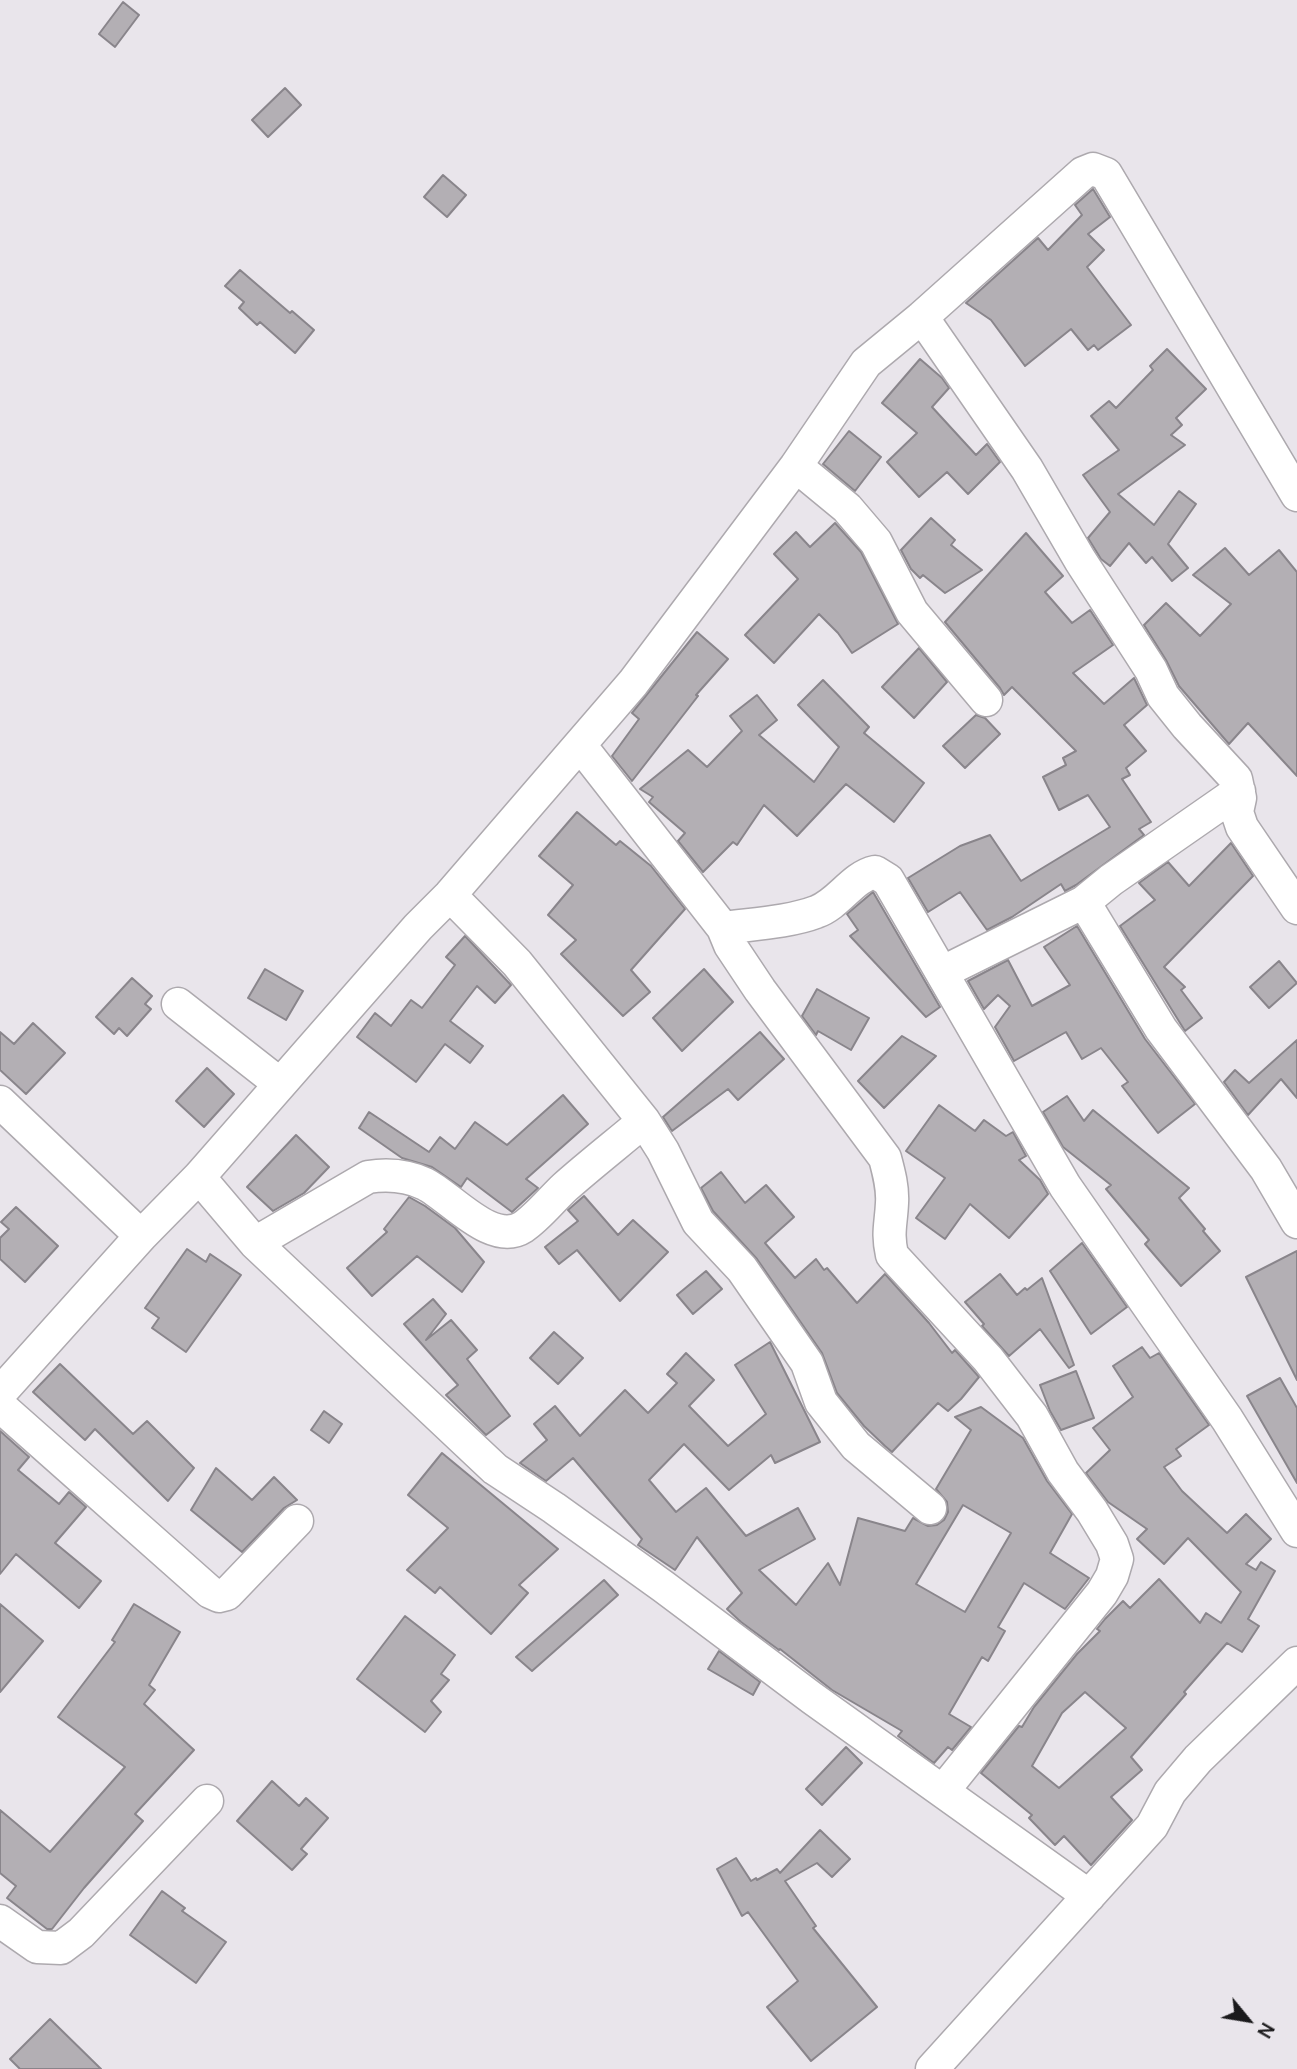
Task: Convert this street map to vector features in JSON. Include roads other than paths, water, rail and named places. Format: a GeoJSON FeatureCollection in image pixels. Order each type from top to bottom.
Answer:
{"type":"FeatureCollection","features":[{"type":"Feature","properties":{"kind":"street"},"geometry":{"type":"LineString","coordinates":[[0,1393],[141,1236],[199,1177],[634,683],[796,466],[866,363],[922,317],[1083,173],[1093,169],[1105,174],[1297,495]]}},
{"type":"Feature","properties":{"kind":"street"},"geometry":{"type":"LineString","coordinates":[[922,317],[1027,469],[1080,560],[1151,670],[1163,696],[1236,779],[1240,798],[1237,812],[1242,827],[1297,908]]}},
{"type":"Feature","properties":{"kind":"street"},"geometry":{"type":"LineString","coordinates":[[796,466],[847,508],[876,542],[912,612],[986,700]]}},
{"type":"Feature","properties":{"kind":"street"},"geometry":{"type":"LineString","coordinates":[[580,745],[723,928],[730,945],[760,990],[885,1158],[892,1203],[888,1235],[892,1255],[988,1359],[1032,1416],[1063,1472],[1112,1544],[1117,1559],[1112,1576],[1102,1593],[943,1791]]}},
{"type":"Feature","properties":{"kind":"street"},"geometry":{"type":"LineString","coordinates":[[943,972],[1084,902],[1238,790]]}},
{"type":"Feature","properties":{"kind":"street"},"geometry":{"type":"LineString","coordinates":[[723,928],[817,912],[833,903],[865,874],[875,872],[888,880],[1065,1186],[1227,1419],[1297,1531]]}},
{"type":"Feature","properties":{"kind":"street"},"geometry":{"type":"LineString","coordinates":[[450,894],[517,963],[644,1121],[663,1151],[698,1222],[742,1269],[807,1363],[821,1402],[856,1446],[930,1508]]}},
{"type":"Feature","properties":{"kind":"street"},"geometry":{"type":"LineString","coordinates":[[1084,902],[1161,1029],[1266,1169],[1297,1222]]}},
{"type":"Feature","properties":{"kind":"street"},"geometry":{"type":"LineString","coordinates":[[178,1004],[280,1084]]}},
{"type":"Feature","properties":{"kind":"street"},"geometry":{"type":"LineString","coordinates":[[0,1102],[141,1236]]}},
{"type":"Feature","properties":{"kind":"street"},"geometry":{"type":"LineString","coordinates":[[255,1243],[368,1177],[389,1174],[425,1184],[492,1230],[508,1233],[522,1227],[567,1185],[644,1121]]}},
{"type":"Feature","properties":{"kind":"street"},"geometry":{"type":"LineString","coordinates":[[199,1177],[255,1243],[495,1469],[565,1516],[812,1698],[1089,1896]]}},
{"type":"Feature","properties":{"kind":"street"},"geometry":{"type":"LineString","coordinates":[[0,1406],[210,1592],[219,1596],[227,1594],[296,1521]]}},
{"type":"Feature","properties":{"kind":"street"},"geometry":{"type":"LineString","coordinates":[[932,2069],[1152,1826],[1170,1793],[1198,1759],[1297,1663]]}},
{"type":"Feature","properties":{"kind":"street"},"geometry":{"type":"LineString","coordinates":[[0,1921],[37,1947],[61,1948],[81,1933],[207,1801]]}}]}
